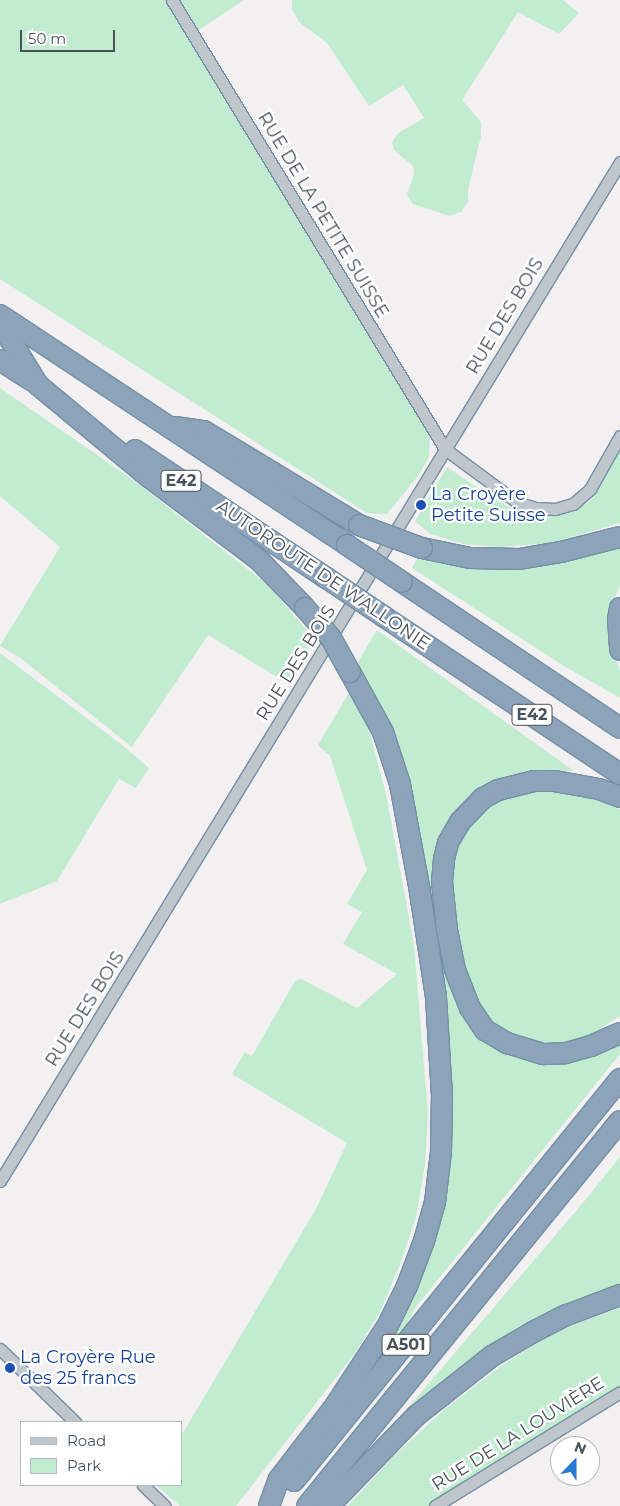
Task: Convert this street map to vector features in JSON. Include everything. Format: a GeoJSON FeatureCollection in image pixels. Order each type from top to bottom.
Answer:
{"type":"FeatureCollection","features":[{"type":"Feature","properties":{"kind":"highway","name":"E42"},"geometry":{"type":"LineString","coordinates":[[0,315],[620,728]]}},
{"type":"Feature","properties":{"kind":"highway"},"geometry":{"type":"LineString","coordinates":[[0,323],[38,385],[149,477],[260,561],[305,608],[330,638],[350,672],[382,732],[400,784],[419,886],[436,997],[442,1096],[441,1152],[435,1202],[424,1241],[407,1286],[388,1325],[335,1406],[279,1479],[268,1506]]}},
{"type":"Feature","properties":{"kind":"highway","name":"AUTOROUTE DE WALLONIE"},"geometry":{"type":"LineString","coordinates":[[0,360],[620,774]]}},
{"type":"Feature","properties":{"kind":"highway"},"geometry":{"type":"LineString","coordinates":[[169,426],[204,431],[359,525],[422,548],[470,558],[519,559],[561,552],[620,537]]}},
{"type":"Feature","properties":{"kind":"highway"},"geometry":{"type":"LineString","coordinates":[[620,608],[618,620],[620,650]]}},
{"type":"Feature","properties":{"kind":"highway"},"geometry":{"type":"LineString","coordinates":[[620,797],[599,789],[554,781],[534,782],[498,790],[483,798],[460,822],[448,843],[442,882],[447,930],[456,970],[470,1008],[485,1030],[507,1043],[543,1054],[566,1053],[591,1046],[620,1034]]}},
{"type":"Feature","properties":{"kind":"highway","name":"A501"},"geometry":{"type":"LineString","coordinates":[[274,1506],[620,1079]]}},
{"type":"Feature","properties":{"kind":"highway","name":"A501"},"geometry":{"type":"LineString","coordinates":[[307,1506],[620,1121]]}},
{"type":"Feature","properties":{"kind":"highway"},"geometry":{"type":"LineString","coordinates":[[329,1506],[416,1416],[492,1356],[567,1315],[620,1295]]}},
{"type":"Feature","properties":{"kind":"street","name":"RUE DE LA PETITE SUISSE"},"geometry":{"type":"LineString","coordinates":[[172,0],[445,449]]}},
{"type":"Feature","properties":{"kind":"street","name":"RUE DES BOIS"},"geometry":{"type":"LineString","coordinates":[[0,1181],[620,162]]}},
{"type":"Feature","properties":{"kind":"street"},"geometry":{"type":"LineString","coordinates":[[445,449],[517,502],[536,508],[555,509],[573,504],[590,490],[620,436]]}},
{"type":"Feature","properties":{"kind":"street"},"geometry":{"type":"LineString","coordinates":[[0,1349],[74,1421]]}},
{"type":"Feature","properties":{"kind":"street","name":"RUE DE LA LOUVIÈRE"},"geometry":{"type":"LineString","coordinates":[[435,1506],[620,1392]]}},
{"type":"Feature","properties":{"kind":"street"},"geometry":{"type":"LineString","coordinates":[[144,1486],[164,1506]]}},
{"type":"Feature","properties":{"kind":"green space"},"geometry":{"type":"Polygon","coordinates":[[[0,0],[244,0],[193,34],[336,270],[430,434],[429,457],[418,476],[387,514],[367,513],[0,279],[0,0]]]}},
{"type":"Feature","properties":{"kind":"green space"},"geometry":{"type":"Polygon","coordinates":[[[292,0],[563,0],[579,13],[559,34],[518,12],[462,100],[481,122],[481,136],[468,190],[468,202],[461,212],[449,216],[413,204],[407,195],[414,174],[413,166],[394,150],[392,142],[398,133],[424,118],[403,85],[369,106],[327,43],[299,22],[292,9],[292,0]]]}},
{"type":"Feature","properties":{"kind":"green space"},"geometry":{"type":"Polygon","coordinates":[[[0,388],[129,477],[267,584],[310,634],[313,642],[287,683],[208,635],[132,747],[19,657],[0,646],[60,547],[0,496],[0,388]]]}},
{"type":"Feature","properties":{"kind":"green space"},"geometry":{"type":"Polygon","coordinates":[[[620,436],[620,523],[550,543],[500,547],[463,544],[430,534],[415,521],[447,467],[488,495],[524,515],[546,517],[571,511],[588,503],[596,495],[573,504],[620,436]]]}},
{"type":"Feature","properties":{"kind":"green space"},"geometry":{"type":"Polygon","coordinates":[[[620,541],[620,585],[613,603],[615,657],[620,672],[620,698],[564,666],[412,568],[420,553],[449,560],[620,541]]]}},
{"type":"Feature","properties":{"kind":"green space"},"geometry":{"type":"Polygon","coordinates":[[[377,630],[574,771],[535,770],[504,776],[488,785],[448,825],[441,947],[450,986],[469,1022],[510,1052],[620,1039],[620,1054],[415,1308],[399,1340],[349,1404],[421,1266],[448,1086],[375,700],[358,662],[377,630]]]}},
{"type":"Feature","properties":{"kind":"green space"},"geometry":{"type":"Polygon","coordinates":[[[0,653],[121,744],[149,768],[136,788],[119,779],[57,881],[0,904],[0,653]]]}},
{"type":"Feature","properties":{"kind":"green space"},"geometry":{"type":"Polygon","coordinates":[[[350,691],[370,733],[386,794],[414,945],[428,1114],[425,1165],[416,1218],[399,1267],[380,1312],[355,1353],[236,1506],[180,1506],[157,1486],[182,1486],[182,1434],[316,1209],[347,1143],[232,1074],[245,1052],[252,1056],[295,981],[301,979],[357,1008],[397,974],[343,944],[362,912],[347,904],[367,870],[330,756],[318,745],[350,691]]]}},
{"type":"Feature","properties":{"kind":"green space"},"geometry":{"type":"Polygon","coordinates":[[[539,787],[571,791],[606,802],[620,810],[620,1016],[589,1036],[560,1044],[528,1040],[507,1032],[488,1017],[472,993],[464,974],[450,892],[451,865],[459,838],[475,816],[493,801],[539,787]]]}},
{"type":"Feature","properties":{"kind":"green space"},"geometry":{"type":"Polygon","coordinates":[[[620,1157],[620,1289],[389,1430],[582,1204],[620,1157]]]}},
{"type":"Feature","properties":{"kind":"green space"},"geometry":{"type":"Polygon","coordinates":[[[620,1308],[620,1392],[435,1506],[348,1506],[392,1458],[445,1409],[501,1366],[542,1340],[578,1323],[620,1308]]]}},
{"type":"Feature","properties":{"kind":"place","name":"La Croyère Petite Suisse"},"geometry":{"type":"Point","coordinates":[421,505]}},
{"type":"Feature","properties":{"kind":"place","name":"La Croyère Rue des 25 francs"},"geometry":{"type":"Point","coordinates":[10,1368]}}]}
